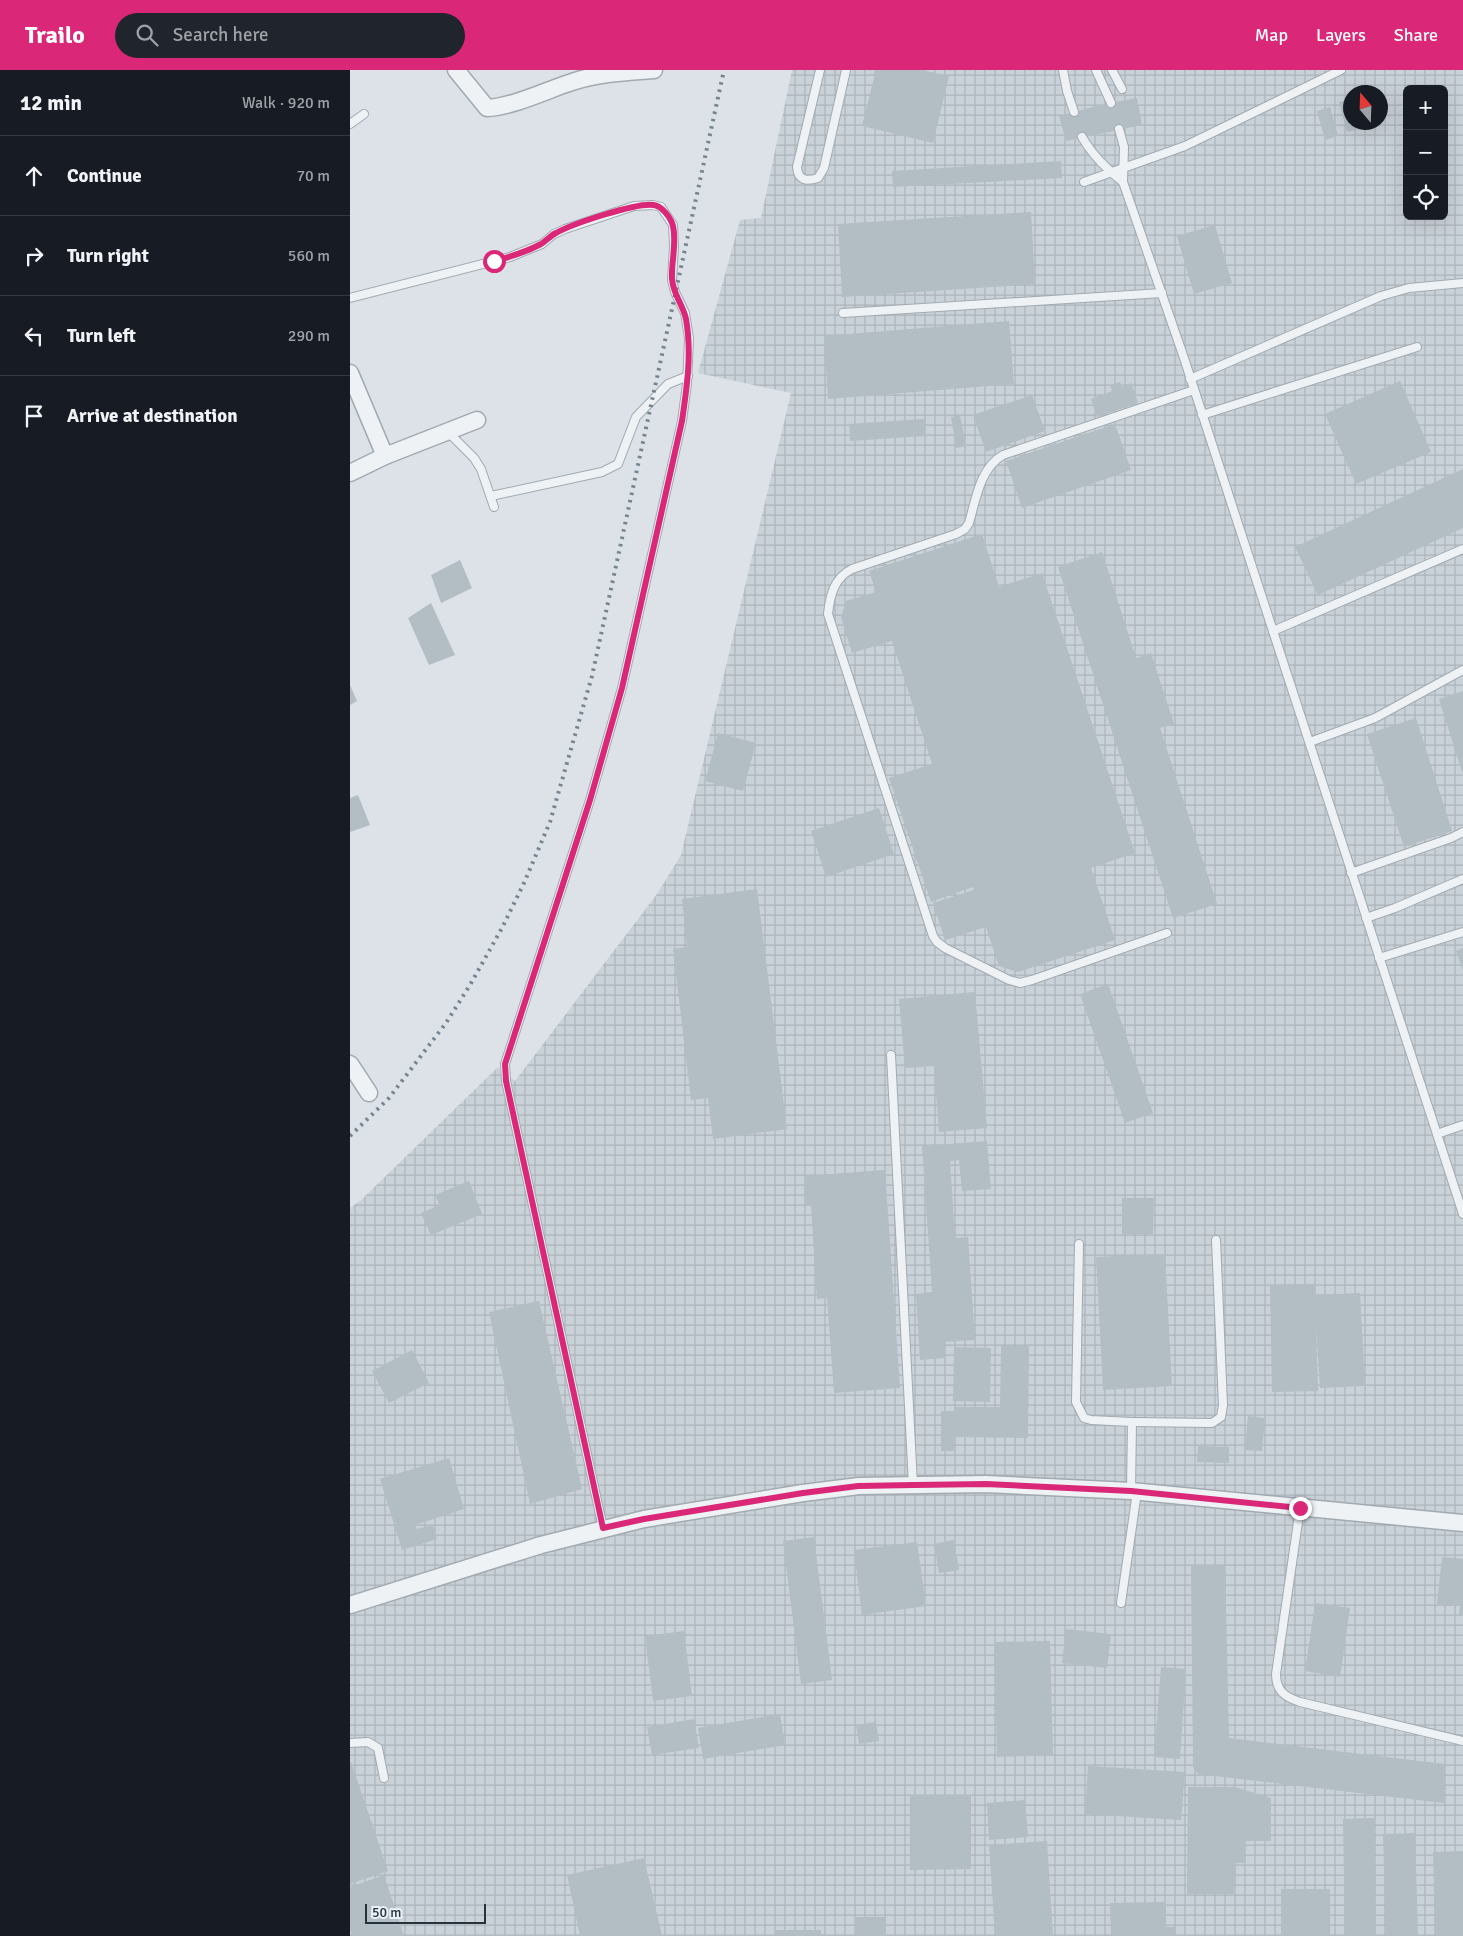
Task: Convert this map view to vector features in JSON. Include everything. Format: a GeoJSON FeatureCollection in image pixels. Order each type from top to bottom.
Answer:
{"type":"FeatureCollection","features":[{"type":"Feature","properties":{"kind":"street"},"geometry":{"type":"LineString","coordinates":[[456,70],[487,108],[502,105],[575,81],[622,72],[654,70]]}},
{"type":"Feature","properties":{"kind":"street"},"geometry":{"type":"LineString","coordinates":[[350,373],[385,456]]}},
{"type":"Feature","properties":{"kind":"street"},"geometry":{"type":"LineString","coordinates":[[350,473],[385,456],[477,420]]}},
{"type":"Feature","properties":{"kind":"street"},"geometry":{"type":"LineString","coordinates":[[350,1064],[369,1093]]}},
{"type":"Feature","properties":{"kind":"street"},"geometry":{"type":"LineString","coordinates":[[350,1604],[541,1545],[603,1528],[653,1517],[858,1486],[986,1484],[1134,1491],[1463,1523]]}},
{"type":"Feature","properties":{"kind":"lane"},"geometry":{"type":"LineString","coordinates":[[820,70],[797,167],[797,174],[802,179],[818,178],[824,168],[846,70]]}},
{"type":"Feature","properties":{"kind":"lane"},"geometry":{"type":"LineString","coordinates":[[1063,70],[1074,112]]}},
{"type":"Feature","properties":{"kind":"lane"},"geometry":{"type":"LineString","coordinates":[[1096,70],[1111,102]]}},
{"type":"Feature","properties":{"kind":"lane"},"geometry":{"type":"LineString","coordinates":[[1112,70],[1122,89]]}},
{"type":"Feature","properties":{"kind":"lane"},"geometry":{"type":"LineString","coordinates":[[1084,182],[1185,146],[1341,70]]}},
{"type":"Feature","properties":{"kind":"lane"},"geometry":{"type":"LineString","coordinates":[[350,124],[364,114]]}},
{"type":"Feature","properties":{"kind":"lane"},"geometry":{"type":"LineString","coordinates":[[1120,129],[1124,147],[1123,182],[1162,293],[1310,742],[1351,873],[1462,1205],[1463,1214]]}},
{"type":"Feature","properties":{"kind":"lane"},"geometry":{"type":"LineString","coordinates":[[1082,137],[1091,153],[1123,182]]}},
{"type":"Feature","properties":{"kind":"lane"},"geometry":{"type":"LineString","coordinates":[[350,298],[510,257],[542,244],[554,234],[565,229],[634,206],[653,205],[662,208],[673,225],[672,280],[675,292],[685,313],[690,338],[688,376],[680,430],[622,688],[590,800],[505,1064],[506,1081],[603,1528]]}},
{"type":"Feature","properties":{"kind":"lane"},"geometry":{"type":"LineString","coordinates":[[1190,379],[1381,296],[1416,287],[1463,284]]}},
{"type":"Feature","properties":{"kind":"lane"},"geometry":{"type":"LineString","coordinates":[[843,313],[1162,293]]}},
{"type":"Feature","properties":{"kind":"lane"},"geometry":{"type":"LineString","coordinates":[[1202,415],[1416,347]]}},
{"type":"Feature","properties":{"kind":"lane"},"geometry":{"type":"LineString","coordinates":[[491,496],[602,472],[618,464],[636,417],[668,384],[688,376]]}},
{"type":"Feature","properties":{"kind":"lane"},"geometry":{"type":"LineString","coordinates":[[1167,933],[1020,983],[1009,980],[945,948],[937,942],[933,936],[828,614],[836,582],[842,574],[956,534],[965,529],[984,475],[994,460],[1003,455],[1194,390]]}},
{"type":"Feature","properties":{"kind":"lane"},"geometry":{"type":"LineString","coordinates":[[448,432],[474,458],[481,469],[494,508]]}},
{"type":"Feature","properties":{"kind":"lane"},"geometry":{"type":"LineString","coordinates":[[1273,631],[1463,549]]}},
{"type":"Feature","properties":{"kind":"lane"},"geometry":{"type":"LineString","coordinates":[[1310,742],[1376,718],[1463,670]]}},
{"type":"Feature","properties":{"kind":"lane"},"geometry":{"type":"LineString","coordinates":[[1351,873],[1451,838],[1463,832]]}},
{"type":"Feature","properties":{"kind":"lane"},"geometry":{"type":"LineString","coordinates":[[1366,918],[1395,908],[1463,879]]}},
{"type":"Feature","properties":{"kind":"lane"},"geometry":{"type":"LineString","coordinates":[[1379,958],[1463,932]]}},
{"type":"Feature","properties":{"kind":"lane"},"geometry":{"type":"LineString","coordinates":[[891,1054],[914,1485]]}},
{"type":"Feature","properties":{"kind":"lane"},"geometry":{"type":"LineString","coordinates":[[1437,1134],[1463,1125]]}},
{"type":"Feature","properties":{"kind":"lane"},"geometry":{"type":"LineString","coordinates":[[1079,1244],[1076,1402],[1084,1418],[1132,1422],[1212,1423],[1221,1417],[1223,1405],[1216,1240]]}},
{"type":"Feature","properties":{"kind":"lane"},"geometry":{"type":"LineString","coordinates":[[1121,1603],[1134,1491],[1132,1422]]}},
{"type":"Feature","properties":{"kind":"lane"},"geometry":{"type":"LineString","coordinates":[[1300,1508],[1276,1674],[1278,1687],[1288,1698],[1300,1702],[1463,1741]]}},
{"type":"Feature","properties":{"kind":"lane"},"geometry":{"type":"LineString","coordinates":[[350,1743],[368,1742],[378,1748],[384,1778]]}},
{"type":"Feature","properties":{"kind":"shaded area"},"geometry":{"type":"Polygon","coordinates":[[[792,70],[1463,70],[1463,1936],[350,1936],[350,1208],[361,1200],[498,1067],[515,1081],[657,894],[681,855],[791,393],[698,373],[740,220],[761,218],[792,70]]]}},
{"type":"Feature","properties":{"kind":"building"},"geometry":{"type":"Polygon","coordinates":[[[876,70],[922,70],[949,76],[933,143],[862,126],[876,70]]]}},
{"type":"Feature","properties":{"kind":"building"},"geometry":{"type":"Polygon","coordinates":[[[1137,98],[1142,125],[1066,141],[1059,116],[1137,98]]]}},
{"type":"Feature","properties":{"kind":"building"},"geometry":{"type":"Polygon","coordinates":[[[1343,101],[1343,117],[1339,102],[1343,101]]]}},
{"type":"Feature","properties":{"kind":"building"},"geometry":{"type":"Polygon","coordinates":[[[1330,107],[1338,136],[1325,140],[1317,111],[1330,107]]]}},
{"type":"Feature","properties":{"kind":"building"},"geometry":{"type":"Polygon","coordinates":[[[1061,161],[1062,178],[893,187],[892,171],[1061,161]]]}},
{"type":"Feature","properties":{"kind":"building"},"geometry":{"type":"Polygon","coordinates":[[[1031,212],[1035,284],[842,297],[838,224],[1031,212]]]}},
{"type":"Feature","properties":{"kind":"building"},"geometry":{"type":"Polygon","coordinates":[[[1215,225],[1232,283],[1194,294],[1177,236],[1215,225]]]}},
{"type":"Feature","properties":{"kind":"building"},"geometry":{"type":"Polygon","coordinates":[[[1009,321],[1014,384],[828,399],[824,336],[1009,321]]]}},
{"type":"Feature","properties":{"kind":"building"},"geometry":{"type":"Polygon","coordinates":[[[1400,381],[1431,452],[1356,484],[1325,414],[1400,381]]]}},
{"type":"Feature","properties":{"kind":"building"},"geometry":{"type":"Polygon","coordinates":[[[1120,382],[1122,387],[1131,383],[1138,403],[1097,417],[1091,399],[1112,391],[1110,385],[1120,382]]]}},
{"type":"Feature","properties":{"kind":"building"},"geometry":{"type":"Polygon","coordinates":[[[1032,395],[1045,431],[986,452],[973,415],[1032,395]]]}},
{"type":"Feature","properties":{"kind":"building"},"geometry":{"type":"Polygon","coordinates":[[[960,415],[966,446],[956,448],[951,417],[960,415]]]}},
{"type":"Feature","properties":{"kind":"building"},"geometry":{"type":"Polygon","coordinates":[[[924,419],[926,436],[850,441],[849,424],[924,419]]]}},
{"type":"Feature","properties":{"kind":"building"},"geometry":{"type":"Polygon","coordinates":[[[1115,424],[1131,470],[1022,508],[1006,461],[1115,424]]]}},
{"type":"Feature","properties":{"kind":"building"},"geometry":{"type":"Polygon","coordinates":[[[1463,469],[1463,528],[1318,595],[1295,547],[1463,469]]]}},
{"type":"Feature","properties":{"kind":"building"},"geometry":{"type":"Polygon","coordinates":[[[982,534],[999,587],[1042,573],[1135,853],[1091,868],[1115,940],[1018,972],[999,966],[986,927],[945,940],[933,903],[974,890],[973,887],[931,902],[889,778],[932,764],[892,641],[852,653],[841,617],[846,601],[876,592],[869,571],[982,534]]]}},
{"type":"Feature","properties":{"kind":"building"},"geometry":{"type":"Polygon","coordinates":[[[1102,552],[1136,658],[1151,653],[1174,724],[1160,728],[1217,904],[1173,918],[1058,567],[1102,552]]]}},
{"type":"Feature","properties":{"kind":"building"},"geometry":{"type":"Polygon","coordinates":[[[460,560],[472,588],[441,603],[431,575],[460,560]]]}},
{"type":"Feature","properties":{"kind":"building"},"geometry":{"type":"Polygon","coordinates":[[[431,603],[455,655],[429,665],[408,618],[431,603]]]}},
{"type":"Feature","properties":{"kind":"building"},"geometry":{"type":"Polygon","coordinates":[[[350,685],[357,701],[350,705],[350,685]]]}},
{"type":"Feature","properties":{"kind":"building"},"geometry":{"type":"Polygon","coordinates":[[[1463,691],[1463,775],[1439,699],[1463,691]]]}},
{"type":"Feature","properties":{"kind":"building"},"geometry":{"type":"Polygon","coordinates":[[[1416,718],[1452,831],[1404,847],[1367,734],[1416,718]]]}},
{"type":"Feature","properties":{"kind":"building"},"geometry":{"type":"Polygon","coordinates":[[[718,733],[756,743],[743,791],[705,781],[718,733]]]}},
{"type":"Feature","properties":{"kind":"building"},"geometry":{"type":"Polygon","coordinates":[[[358,795],[370,825],[350,832],[350,798],[358,795]]]}},
{"type":"Feature","properties":{"kind":"building"},"geometry":{"type":"Polygon","coordinates":[[[879,808],[894,854],[826,877],[811,831],[879,808]]]}},
{"type":"Feature","properties":{"kind":"building"},"geometry":{"type":"Polygon","coordinates":[[[757,889],[787,1129],[713,1139],[708,1098],[691,1100],[673,949],[687,947],[682,899],[757,889]]]}},
{"type":"Feature","properties":{"kind":"building"},"geometry":{"type":"Polygon","coordinates":[[[1463,948],[1463,971],[1456,951],[1463,948]]]}},
{"type":"Feature","properties":{"kind":"building"},"geometry":{"type":"Polygon","coordinates":[[[1108,984],[1153,1113],[1125,1123],[1080,994],[1108,984]]]}},
{"type":"Feature","properties":{"kind":"building"},"geometry":{"type":"Polygon","coordinates":[[[975,992],[987,1128],[939,1132],[934,1066],[905,1068],[899,999],[975,992]]]}},
{"type":"Feature","properties":{"kind":"building"},"geometry":{"type":"Polygon","coordinates":[[[987,1141],[991,1189],[962,1191],[959,1160],[950,1161],[955,1238],[968,1237],[975,1340],[944,1342],[945,1358],[920,1360],[916,1294],[932,1292],[922,1146],[987,1141]]]}},
{"type":"Feature","properties":{"kind":"building"},"geometry":{"type":"Polygon","coordinates":[[[885,1170],[900,1388],[834,1393],[827,1298],[817,1299],[811,1205],[806,1206],[804,1176],[885,1170]]]}},
{"type":"Feature","properties":{"kind":"building"},"geometry":{"type":"Polygon","coordinates":[[[469,1181],[482,1214],[431,1235],[421,1213],[440,1205],[435,1195],[469,1181]]]}},
{"type":"Feature","properties":{"kind":"building"},"geometry":{"type":"Polygon","coordinates":[[[1122,1198],[1154,1198],[1153,1234],[1122,1234],[1122,1198]]]}},
{"type":"Feature","properties":{"kind":"building"},"geometry":{"type":"Polygon","coordinates":[[[1165,1254],[1172,1386],[1103,1390],[1096,1257],[1165,1254]]]}},
{"type":"Feature","properties":{"kind":"building"},"geometry":{"type":"Polygon","coordinates":[[[1315,1284],[1315,1295],[1360,1293],[1365,1386],[1320,1388],[1316,1327],[1318,1391],[1272,1392],[1270,1285],[1315,1284]]]}},
{"type":"Feature","properties":{"kind":"building"},"geometry":{"type":"Polygon","coordinates":[[[539,1301],[582,1489],[530,1504],[489,1312],[539,1301]]]}},
{"type":"Feature","properties":{"kind":"building"},"geometry":{"type":"Polygon","coordinates":[[[1001,1346],[1029,1346],[1028,1438],[954,1437],[954,1451],[941,1451],[941,1411],[954,1411],[954,1407],[1000,1407],[1001,1346]]]}},
{"type":"Feature","properties":{"kind":"building"},"geometry":{"type":"Polygon","coordinates":[[[954,1347],[991,1348],[990,1402],[953,1401],[954,1347]]]}},
{"type":"Feature","properties":{"kind":"building"},"geometry":{"type":"Polygon","coordinates":[[[412,1350],[429,1383],[389,1403],[372,1371],[412,1350]]]}},
{"type":"Feature","properties":{"kind":"building"},"geometry":{"type":"Polygon","coordinates":[[[1248,1416],[1265,1418],[1262,1451],[1245,1450],[1248,1416]]]}},
{"type":"Feature","properties":{"kind":"building"},"geometry":{"type":"Polygon","coordinates":[[[1198,1446],[1229,1447],[1229,1463],[1197,1462],[1198,1446]]]}},
{"type":"Feature","properties":{"kind":"building"},"geometry":{"type":"Polygon","coordinates":[[[449,1458],[464,1509],[415,1525],[417,1529],[433,1525],[437,1539],[402,1550],[380,1479],[449,1458]]]}},
{"type":"Feature","properties":{"kind":"building"},"geometry":{"type":"Polygon","coordinates":[[[814,1537],[832,1680],[801,1684],[783,1541],[814,1537]]]}},
{"type":"Feature","properties":{"kind":"building"},"geometry":{"type":"Polygon","coordinates":[[[954,1540],[959,1570],[939,1573],[934,1544],[954,1540]]]}},
{"type":"Feature","properties":{"kind":"building"},"geometry":{"type":"Polygon","coordinates":[[[917,1542],[926,1606],[862,1615],[854,1550],[917,1542]]]}},
{"type":"Feature","properties":{"kind":"building"},"geometry":{"type":"Polygon","coordinates":[[[1442,1557],[1463,1559],[1463,1615],[1459,1615],[1460,1606],[1437,1604],[1442,1557]]]}},
{"type":"Feature","properties":{"kind":"building"},"geometry":{"type":"Polygon","coordinates":[[[1191,1565],[1225,1565],[1229,1738],[1445,1764],[1444,1803],[1198,1774],[1193,1767],[1191,1565]]]}},
{"type":"Feature","properties":{"kind":"building"},"geometry":{"type":"Polygon","coordinates":[[[1315,1603],[1350,1608],[1340,1677],[1305,1671],[1315,1603]]]}},
{"type":"Feature","properties":{"kind":"building"},"geometry":{"type":"Polygon","coordinates":[[[1066,1629],[1111,1634],[1107,1668],[1062,1663],[1066,1629]]]}},
{"type":"Feature","properties":{"kind":"building"},"geometry":{"type":"Polygon","coordinates":[[[684,1631],[692,1696],[653,1701],[645,1636],[684,1631]]]}},
{"type":"Feature","properties":{"kind":"building"},"geometry":{"type":"Polygon","coordinates":[[[1050,1641],[1053,1755],[997,1757],[994,1642],[1050,1641]]]}},
{"type":"Feature","properties":{"kind":"building"},"geometry":{"type":"Polygon","coordinates":[[[1161,1667],[1186,1669],[1180,1759],[1154,1757],[1161,1667]]]}},
{"type":"Feature","properties":{"kind":"building"},"geometry":{"type":"Polygon","coordinates":[[[780,1714],[785,1745],[703,1759],[698,1728],[780,1714]]]}},
{"type":"Feature","properties":{"kind":"building"},"geometry":{"type":"Polygon","coordinates":[[[694,1719],[699,1748],[652,1755],[647,1727],[694,1719]]]}},
{"type":"Feature","properties":{"kind":"building"},"geometry":{"type":"Polygon","coordinates":[[[876,1722],[879,1741],[859,1744],[856,1725],[876,1722]]]}},
{"type":"Feature","properties":{"kind":"building"},"geometry":{"type":"Polygon","coordinates":[[[350,1763],[388,1871],[350,1884],[350,1763]]]}},
{"type":"Feature","properties":{"kind":"building"},"geometry":{"type":"Polygon","coordinates":[[[1088,1766],[1185,1772],[1181,1820],[1085,1814],[1088,1766]]]}},
{"type":"Feature","properties":{"kind":"building"},"geometry":{"type":"Polygon","coordinates":[[[1188,1787],[1235,1787],[1271,1798],[1271,1841],[1245,1841],[1245,1863],[1235,1863],[1234,1894],[1187,1894],[1188,1787]]]}},
{"type":"Feature","properties":{"kind":"building"},"geometry":{"type":"Polygon","coordinates":[[[910,1795],[971,1795],[971,1869],[910,1870],[910,1795]]]}},
{"type":"Feature","properties":{"kind":"building"},"geometry":{"type":"Polygon","coordinates":[[[1025,1800],[1028,1837],[989,1840],[987,1803],[1025,1800]]]}},
{"type":"Feature","properties":{"kind":"building"},"geometry":{"type":"Polygon","coordinates":[[[1374,1818],[1376,1936],[1345,1936],[1343,1819],[1374,1818]]]}},
{"type":"Feature","properties":{"kind":"building"},"geometry":{"type":"Polygon","coordinates":[[[1415,1833],[1418,1936],[1386,1936],[1383,1834],[1415,1833]]]}},
{"type":"Feature","properties":{"kind":"building"},"geometry":{"type":"Polygon","coordinates":[[[1047,1841],[1053,1936],[995,1936],[989,1845],[1047,1841]]]}},
{"type":"Feature","properties":{"kind":"building"},"geometry":{"type":"Polygon","coordinates":[[[1463,1851],[1463,1936],[1435,1936],[1433,1852],[1463,1851]]]}},
{"type":"Feature","properties":{"kind":"building"},"geometry":{"type":"Polygon","coordinates":[[[644,1858],[662,1936],[580,1936],[567,1875],[644,1858]]]}},
{"type":"Feature","properties":{"kind":"building"},"geometry":{"type":"Polygon","coordinates":[[[384,1875],[404,1936],[352,1936],[350,1929],[350,1887],[384,1875]]]}},
{"type":"Feature","properties":{"kind":"building"},"geometry":{"type":"Polygon","coordinates":[[[1281,1889],[1330,1889],[1330,1936],[1281,1936],[1281,1889]]]}},
{"type":"Feature","properties":{"kind":"building"},"geometry":{"type":"Polygon","coordinates":[[[1166,1902],[1166,1927],[1175,1927],[1175,1936],[1111,1936],[1110,1903],[1166,1902]]]}},
{"type":"Feature","properties":{"kind":"building"},"geometry":{"type":"Polygon","coordinates":[[[856,1917],[886,1917],[886,1936],[856,1936],[856,1917]]]}},
{"type":"Feature","properties":{"kind":"building"},"geometry":{"type":"Polygon","coordinates":[[[776,1930],[821,1930],[821,1936],[776,1936],[776,1930]]]}},
{"type":"Feature","properties":{"kind":"railway"},"geometry":{"type":"LineString","coordinates":[[350,1136],[389,1098],[446,1023],[502,928],[550,822],[592,676],[724,70]]}},
{"type":"Feature","properties":{"kind":"route"},"geometry":{"type":"LineString","coordinates":[[494,261],[510,257],[542,244],[554,234],[565,229],[634,206],[653,205],[662,208],[673,225],[672,280],[675,292],[685,313],[690,338],[682,421],[622,688],[590,800],[505,1064],[506,1081],[603,1528],[724,1505],[858,1486],[986,1484],[1131,1491],[1300,1508]]}}]}
